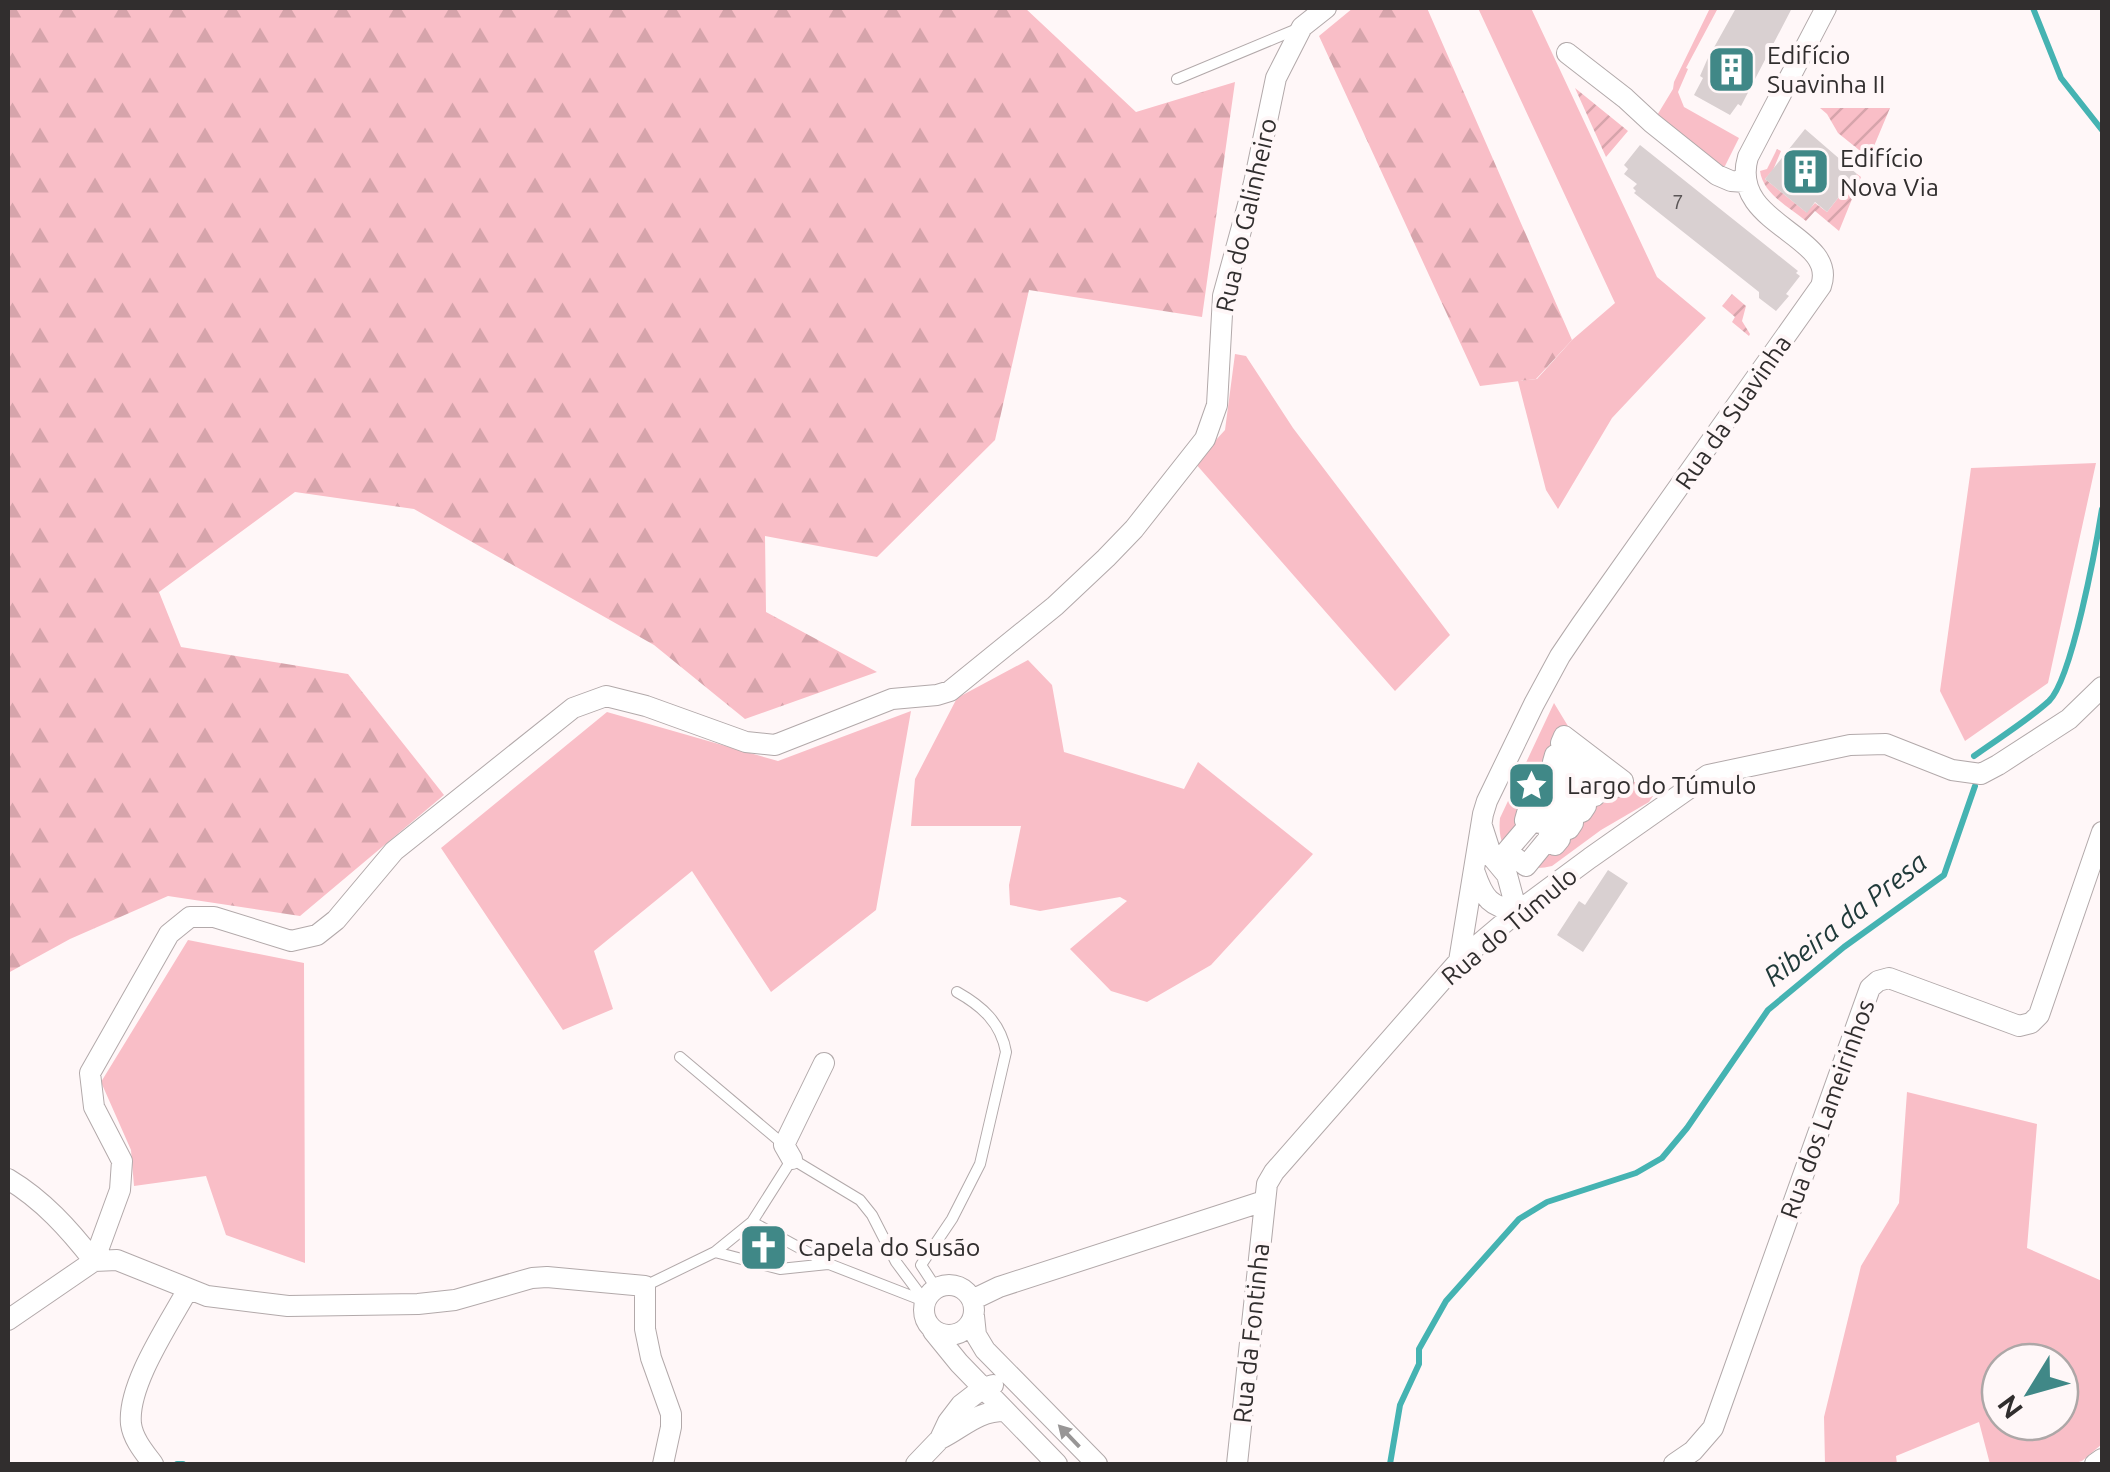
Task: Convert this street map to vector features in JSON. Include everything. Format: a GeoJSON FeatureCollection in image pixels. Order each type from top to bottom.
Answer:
{"type":"FeatureCollection","features":[{"type":"Feature","properties":{"kind":"street","name":"Rua do Galinheiro"},"geometry":{"type":"LineString","coordinates":[[94,1261],[120,1190],[122,1161],[94,1107],[90,1073],[168,934],[190,916],[214,917],[291,941],[317,936],[336,920],[394,851],[573,708],[606,696],[746,742],[775,745],[892,699],[950,691],[1055,606],[1106,558],[1134,529],[1204,439],[1217,405],[1222,296],[1254,183],[1276,78],[1302,27],[1326,8]]}},
{"type":"Feature","properties":{"kind":"street"},"geometry":{"type":"LineString","coordinates":[[1567,53],[1717,176],[1746,182],[1744,169],[1748,157],[1826,8]]}},
{"type":"Feature","properties":{"kind":"street","name":"Rua da Suavinha"},"geometry":{"type":"LineString","coordinates":[[1459,961],[1487,802],[1560,656],[1821,286],[1824,272],[1816,256],[1757,205],[1746,182]]}},
{"type":"Feature","properties":{"kind":"street","name":"Rua do Túmulo"},"geometry":{"type":"LineString","coordinates":[[1264,1201],[1274,1172],[1459,961],[1516,912],[1708,775],[1850,746],[1886,744],[1952,770],[1981,774],[2069,719],[2102,687]]}},
{"type":"Feature","properties":{"kind":"street"},"geometry":{"type":"LineString","coordinates":[[1564,736],[1623,781],[1616,787],[1598,773],[1590,783],[1599,791],[1595,796],[1584,787],[1576,798],[1586,806],[1582,812],[1570,803],[1562,814],[1573,823],[1569,829],[1556,819],[1548,830],[1560,839],[1555,845],[1548,839],[1526,866],[1507,851],[1530,824],[1525,820],[1527,814],[1540,823],[1549,812],[1534,801],[1536,794],[1552,806],[1560,795],[1543,782],[1546,774],[1565,789],[1572,778],[1553,762],[1555,755],[1576,772],[1584,761],[1561,743],[1564,736]]}},
{"type":"Feature","properties":{"kind":"street"},"geometry":{"type":"LineString","coordinates":[[1482,824],[1492,856],[1507,875],[1516,912]]}},
{"type":"Feature","properties":{"kind":"street","name":"Rua dos Lameirinhos"},"geometry":{"type":"LineString","coordinates":[[1698,1458],[1870,988],[1890,978],[2019,1026],[2031,1024],[2039,1015],[2102,832]]}},
{"type":"Feature","properties":{"kind":"street"},"geometry":{"type":"LineString","coordinates":[[1474,870],[1493,905],[1516,912]]}},
{"type":"Feature","properties":{"kind":"street"},"geometry":{"type":"LineString","coordinates":[[1507,875],[1552,886]]}},
{"type":"Feature","properties":{"kind":"street"},"geometry":{"type":"LineString","coordinates":[[788,1152],[824,1064]]}},
{"type":"Feature","properties":{"kind":"street"},"geometry":{"type":"LineString","coordinates":[[8,1179],[67,1226],[94,1261]]}},
{"type":"Feature","properties":{"kind":"street"},"geometry":{"type":"LineString","coordinates":[[934,1331],[941,1335],[957,1334],[999,1288],[1264,1201]]}},
{"type":"Feature","properties":{"kind":"street","name":"Rua da Fontinha"},"geometry":{"type":"LineString","coordinates":[[1238,1464],[1264,1201]]}},
{"type":"Feature","properties":{"kind":"street"},"geometry":{"type":"LineString","coordinates":[[8,1320],[94,1261],[117,1260],[207,1296],[288,1306],[454,1300],[548,1277],[644,1286],[644,1329],[672,1427],[663,1464]]}},
{"type":"Feature","properties":{"kind":"street"},"geometry":{"type":"LineString","coordinates":[[1057,1464],[994,1395],[966,1371],[934,1331],[924,1317],[931,1295],[952,1285],[960,1288],[985,1350],[1096,1464]]}},
{"type":"Feature","properties":{"kind":"street"},"geometry":{"type":"LineString","coordinates":[[153,1464],[131,1428],[131,1403],[138,1381],[188,1288]]}},
{"type":"Feature","properties":{"kind":"street"},"geometry":{"type":"LineString","coordinates":[[969,1410],[990,1411],[994,1395],[993,1372],[975,1345],[974,1317]]}},
{"type":"Feature","properties":{"kind":"street"},"geometry":{"type":"LineString","coordinates":[[966,1371],[969,1410]]}},
{"type":"Feature","properties":{"kind":"street"},"geometry":{"type":"LineString","coordinates":[[916,1464],[969,1410],[1007,1386],[1024,1404],[1041,1408]]}},
{"type":"Feature","properties":{"kind":"street"},"geometry":{"type":"LineString","coordinates":[[1674,1464],[1698,1458]]}},
{"type":"Feature","properties":{"kind":"street"},"geometry":{"type":"LineString","coordinates":[[2095,1464],[2102,1459]]}},
{"type":"Feature","properties":{"kind":"lane"},"geometry":{"type":"LineString","coordinates":[[1177,78],[1302,27]]}},
{"type":"Feature","properties":{"kind":"lane"},"geometry":{"type":"LineString","coordinates":[[931,1295],[921,1265],[952,1219],[980,1164],[1006,1052],[996,1024],[979,1004],[958,992]]}},
{"type":"Feature","properties":{"kind":"lane"},"geometry":{"type":"LineString","coordinates":[[680,1057],[788,1152],[860,1200],[896,1262],[931,1295]]}},
{"type":"Feature","properties":{"kind":"lane"},"geometry":{"type":"LineString","coordinates":[[644,1286],[715,1252],[752,1222],[788,1152]]}},
{"type":"Feature","properties":{"kind":"lane"},"geometry":{"type":"LineString","coordinates":[[752,1222],[829,1264],[931,1295]]}},
{"type":"Feature","properties":{"kind":"lane"},"geometry":{"type":"LineString","coordinates":[[715,1252],[780,1268],[829,1264]]}},
{"type":"Feature","properties":{"kind":"green space"},"geometry":{"type":"Polygon","coordinates":[[[8,8],[1025,8],[1136,112],[1235,82],[1202,317],[1029,290],[995,440],[877,557],[765,536],[766,612],[877,672],[745,719],[654,645],[414,509],[295,492],[159,592],[181,647],[348,674],[444,795],[300,916],[168,896],[70,939],[8,973],[8,8]]]}},
{"type":"Feature","properties":{"kind":"green space"},"geometry":{"type":"Polygon","coordinates":[[[1353,8],[1427,8],[1572,340],[1536,379],[1480,386],[1319,36],[1353,8]]]}},
{"type":"Feature","properties":{"kind":"green space"},"geometry":{"type":"Polygon","coordinates":[[[1478,8],[1531,8],[1657,277],[1706,318],[1612,418],[1558,509],[1546,490],[1518,381],[1537,379],[1572,340],[1615,303],[1478,8]]]}},
{"type":"Feature","properties":{"kind":"green space"},"geometry":{"type":"Polygon","coordinates":[[[1710,8],[1718,8],[1686,68],[1678,92],[1684,107],[1739,138],[1725,166],[1719,166],[1656,117],[1710,8]]]}},
{"type":"Feature","properties":{"kind":"green space"},"geometry":{"type":"Polygon","coordinates":[[[1575,88],[1628,131],[1606,157],[1575,88]]]}},
{"type":"Feature","properties":{"kind":"green space"},"geometry":{"type":"Polygon","coordinates":[[[1820,108],[1890,108],[1869,158],[1838,133],[1820,108]]]}},
{"type":"Feature","properties":{"kind":"green space"},"geometry":{"type":"Polygon","coordinates":[[[1777,149],[1781,151],[1765,179],[1806,212],[1815,203],[1827,212],[1857,174],[1861,177],[1839,231],[1815,211],[1806,221],[1766,187],[1760,171],[1767,169],[1777,149]]]}},
{"type":"Feature","properties":{"kind":"green space"},"geometry":{"type":"Polygon","coordinates":[[[1732,294],[1746,306],[1742,321],[1749,336],[1732,322],[1735,317],[1722,306],[1732,294]]]}},
{"type":"Feature","properties":{"kind":"green space"},"geometry":{"type":"Polygon","coordinates":[[[1235,354],[1246,356],[1293,428],[1450,635],[1395,691],[1195,463],[1225,430],[1235,354]]]}},
{"type":"Feature","properties":{"kind":"green space"},"geometry":{"type":"Polygon","coordinates":[[[2096,463],[2048,683],[1965,741],[1940,691],[1971,468],[2096,463]]]}},
{"type":"Feature","properties":{"kind":"green space"},"geometry":{"type":"Polygon","coordinates":[[[1028,660],[1052,685],[1064,752],[1184,789],[1198,762],[1313,854],[1211,965],[1147,1002],[1111,991],[1070,949],[1127,901],[1120,897],[1040,911],[1010,905],[1009,885],[1021,826],[911,826],[915,779],[957,698],[1028,660]]]}},
{"type":"Feature","properties":{"kind":"green space","name":"Largo do Túmulo"},"geometry":{"type":"Polygon","coordinates":[[[1554,703],[1574,736],[1653,796],[1552,866],[1540,868],[1529,867],[1520,864],[1506,851],[1500,818],[1554,703]],[[1564,736],[1507,851],[1526,866],[1548,839],[1564,736]]]}},
{"type":"Feature","properties":{"kind":"green space"},"geometry":{"type":"Polygon","coordinates":[[[911,711],[876,910],[771,992],[692,871],[594,951],[613,1009],[563,1030],[441,848],[607,712],[778,761],[911,711]]]}},
{"type":"Feature","properties":{"kind":"green space"},"geometry":{"type":"Polygon","coordinates":[[[188,940],[304,963],[305,1263],[226,1235],[206,1176],[134,1186],[131,1150],[101,1082],[188,940]]]}},
{"type":"Feature","properties":{"kind":"green space"},"geometry":{"type":"Polygon","coordinates":[[[1907,1092],[2037,1124],[2027,1248],[2102,1281],[2102,1444],[2082,1461],[2072,1464],[1990,1464],[1984,1442],[2080,1442],[2080,1342],[1980,1342],[1980,1426],[1979,1422],[1896,1456],[1897,1464],[1825,1464],[1824,1417],[1861,1266],[1899,1203],[1907,1092]]]}},
{"type":"Feature","properties":{"kind":"building","name":"Edifício Suavinha II"},"geometry":{"type":"Polygon","coordinates":[[[1736,8],[1792,8],[1741,106],[1738,104],[1730,115],[1694,95],[1707,60],[1736,8]]]}},
{"type":"Feature","properties":{"kind":"building","name":"Edifício Nova Via"},"geometry":{"type":"Polygon","coordinates":[[[1805,129],[1857,174],[1827,212],[1815,202],[1807,213],[1765,179],[1805,129]]]}},
{"type":"Feature","properties":{"kind":"building"},"geometry":{"type":"Polygon","coordinates":[[[1640,145],[1798,271],[1800,276],[1786,294],[1789,296],[1776,311],[1759,298],[1759,292],[1634,193],[1637,184],[1624,174],[1628,169],[1624,165],[1640,145]]]}},
{"type":"Feature","properties":{"kind":"building"},"geometry":{"type":"Polygon","coordinates":[[[1608,870],[1628,883],[1583,952],[1557,935],[1579,901],[1585,905],[1608,870]]]}},
{"type":"Feature","properties":{"kind":"building","name":"Capela do Susão"},"geometry":{"type":"Polygon","coordinates":[[[753,1233],[781,1248],[777,1259],[743,1250],[747,1237],[753,1233]]]}},
{"type":"Feature","properties":{"kind":"waterway","name":"Ribeira da Presa"},"geometry":{"type":"LineString","coordinates":[[2033,8],[2061,78],[2102,130]]}},
{"type":"Feature","properties":{"kind":"waterway","name":"Ribeira da Presa"},"geometry":{"type":"LineString","coordinates":[[1974,756],[2049,701],[2058,688],[2082,611],[2102,509]]}},
{"type":"Feature","properties":{"kind":"waterway","name":"Ribeira da Presa"},"geometry":{"type":"LineString","coordinates":[[1390,1464],[1400,1405],[1419,1364],[1419,1349],[1446,1301],[1519,1219],[1547,1202],[1636,1173],[1662,1158],[1768,1010],[1844,947],[1944,875],[1975,786]]}},
{"type":"Feature","properties":{"kind":"waterway","name":"Ribeira da Presa"},"geometry":{"type":"LineString","coordinates":[[177,1464],[183,1464]]}},
{"type":"Feature","properties":{"kind":"place","name":"Edifício Suavinha II"},"geometry":{"type":"Point","coordinates":[1732,69]}},
{"type":"Feature","properties":{"kind":"place","name":"Edifício Nova Via"},"geometry":{"type":"Point","coordinates":[1805,172]}},
{"type":"Feature","properties":{"kind":"place","name":"Largo do Túmulo"},"geometry":{"type":"Point","coordinates":[1532,785]}},
{"type":"Feature","properties":{"kind":"place","name":"Capela do Susão"},"geometry":{"type":"Point","coordinates":[763,1247]}}]}
